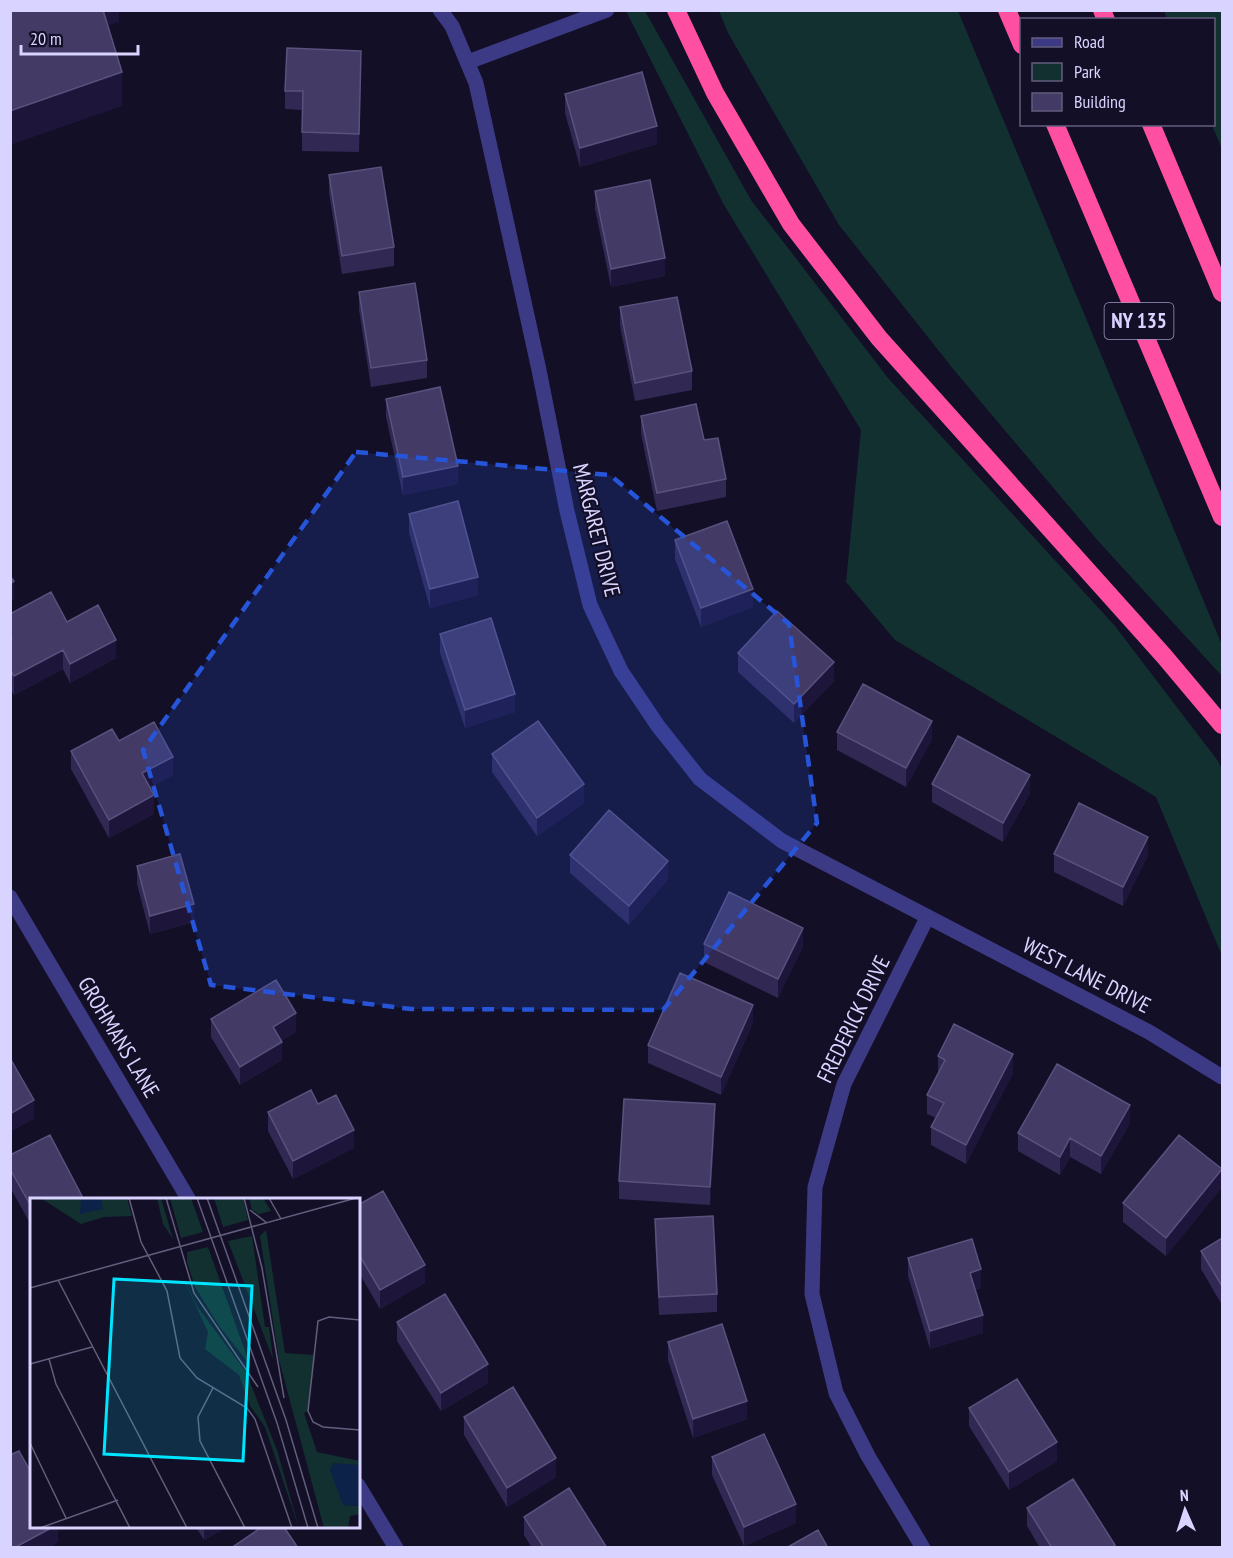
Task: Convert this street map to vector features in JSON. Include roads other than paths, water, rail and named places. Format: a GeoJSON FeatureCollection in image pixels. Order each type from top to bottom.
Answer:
{"type":"FeatureCollection","features":[{"type":"Feature","properties":{"kind":"highway"},"geometry":{"type":"LineString","coordinates":[[676,10],[715,93],[790,224],[879,338],[1164,656],[1222,725]]}},
{"type":"Feature","properties":{"kind":"highway"},"geometry":{"type":"LineString","coordinates":[[1007,10],[1020,40]]}},
{"type":"Feature","properties":{"kind":"highway","name":"NY 135"},"geometry":{"type":"LineString","coordinates":[[1056,126],[1222,517]]}},
{"type":"Feature","properties":{"kind":"highway"},"geometry":{"type":"LineString","coordinates":[[1152,126],[1222,293]]}},
{"type":"Feature","properties":{"kind":"street","name":"MARGARET DRIVE"},"geometry":{"type":"LineString","coordinates":[[441,10],[452,26],[476,83],[539,370],[567,511],[590,605],[621,671],[657,726],[700,779],[782,841],[927,918]]}},
{"type":"Feature","properties":{"kind":"street"},"geometry":{"type":"LineString","coordinates":[[468,62],[607,10]]}},
{"type":"Feature","properties":{"kind":"street","name":"GROHMANS LANE"},"geometry":{"type":"LineString","coordinates":[[10,897],[188,1198]]}},
{"type":"Feature","properties":{"kind":"street","name":"WEST LANE DRIVE"},"geometry":{"type":"LineString","coordinates":[[927,918],[1149,1032],[1222,1077]]}},
{"type":"Feature","properties":{"kind":"street","name":"FREDERICK DRIVE"},"geometry":{"type":"LineString","coordinates":[[923,1548],[868,1456],[837,1393],[813,1294],[815,1186],[843,1083],[927,918]]}},
{"type":"Feature","properties":{"kind":"street"},"geometry":{"type":"LineString","coordinates":[[360,1488],[396,1548]]}}]}
